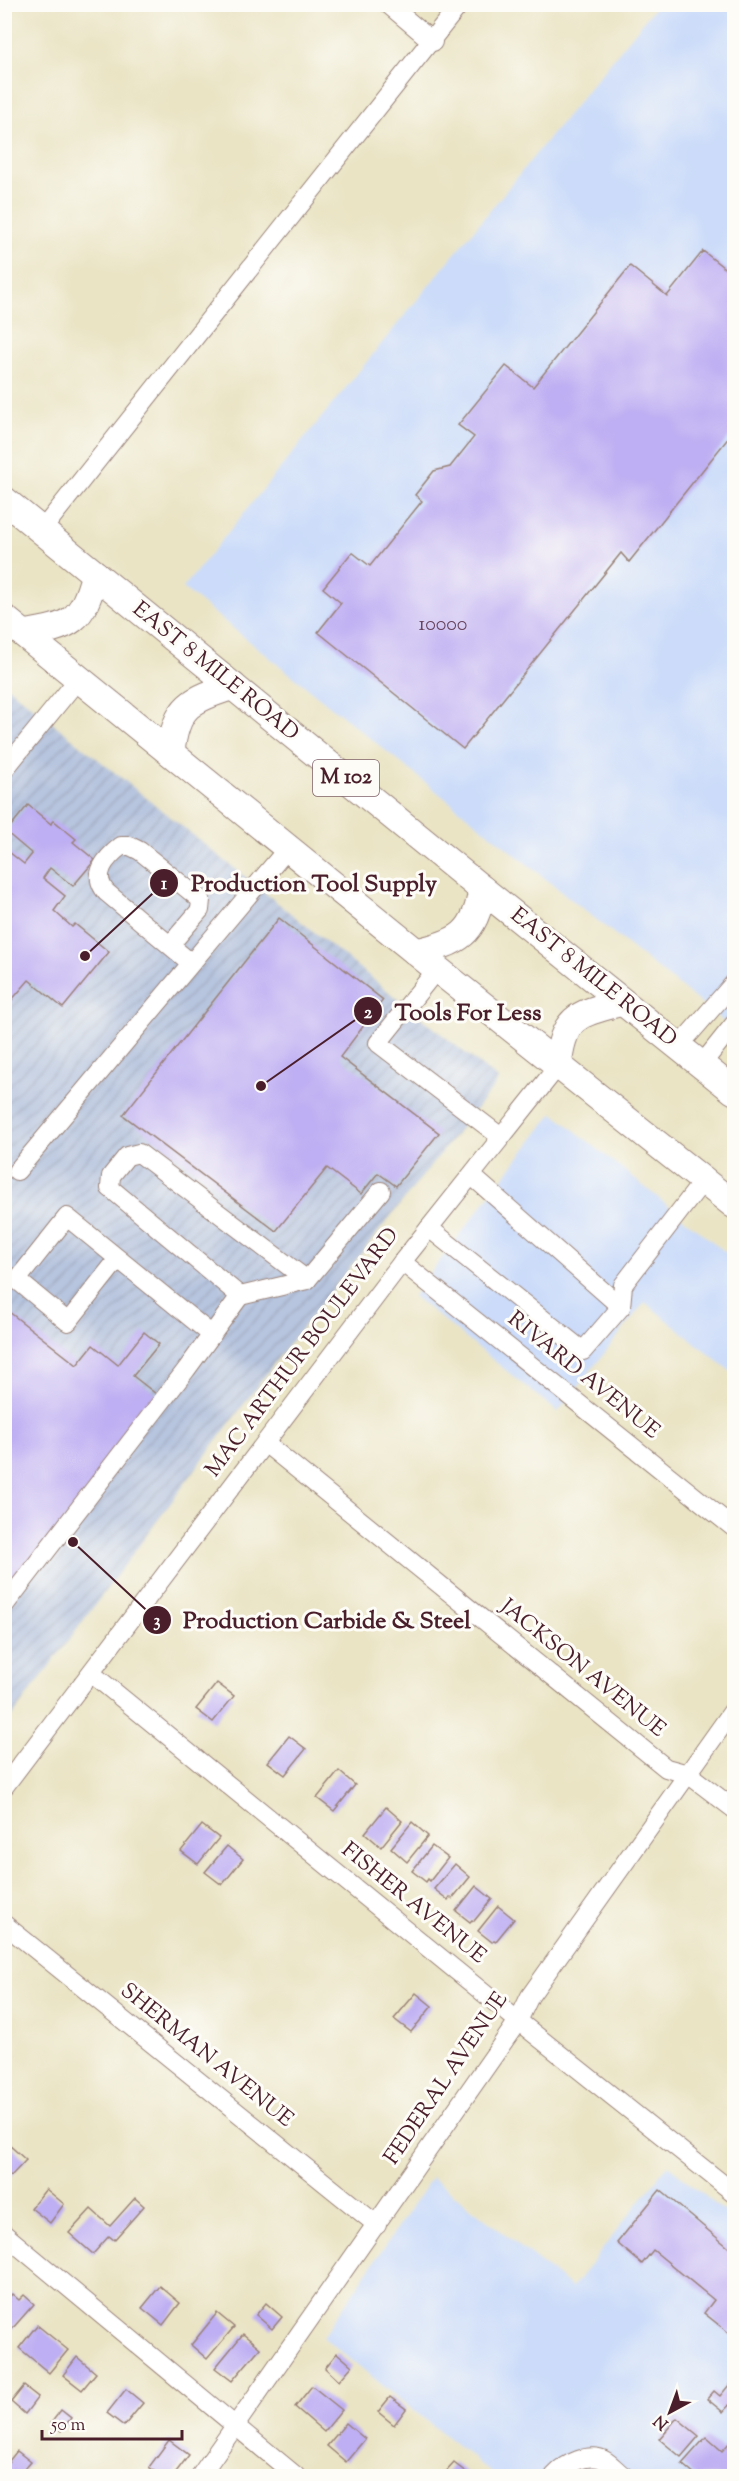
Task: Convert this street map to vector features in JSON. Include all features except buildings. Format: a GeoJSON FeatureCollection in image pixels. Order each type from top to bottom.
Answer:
{"type":"FeatureCollection","features":[{"type":"Feature","properties":{"kind":"highway","name":"EAST 8 MILE ROAD"},"geometry":{"type":"LineString","coordinates":[[4,500],[482,889],[735,1091]]}},
{"type":"Feature","properties":{"kind":"highway"},"geometry":{"type":"LineString","coordinates":[[14,626],[55,629],[76,616],[89,596],[95,574]]}},
{"type":"Feature","properties":{"kind":"highway"},"geometry":{"type":"LineString","coordinates":[[14,626],[437,969],[735,1205]]}},
{"type":"Feature","properties":{"kind":"highway"},"geometry":{"type":"LineString","coordinates":[[171,752],[177,721],[189,703],[233,686]]}},
{"type":"Feature","properties":{"kind":"highway"},"geometry":{"type":"LineString","coordinates":[[416,952],[451,942],[470,928],[476,918],[482,889]]}},
{"type":"Feature","properties":{"kind":"highway"},"geometry":{"type":"LineString","coordinates":[[558,1066],[563,1034],[569,1024],[593,1010],[622,1002]]}},
{"type":"Feature","properties":{"kind":"street"},"geometry":{"type":"LineString","coordinates":[[388,4],[433,42]]}},
{"type":"Feature","properties":{"kind":"street"},"geometry":{"type":"LineString","coordinates":[[42,530],[433,42],[460,4]]}},
{"type":"Feature","properties":{"kind":"street"},"geometry":{"type":"LineString","coordinates":[[4,770],[79,678]]}},
{"type":"Feature","properties":{"kind":"street"},"geometry":{"type":"LineString","coordinates":[[170,945],[200,910],[201,900],[140,851],[130,846],[121,846],[103,866],[99,884],[170,945],[191,963]]}},
{"type":"Feature","properties":{"kind":"street"},"geometry":{"type":"LineString","coordinates":[[17,1171],[288,848]]}},
{"type":"Feature","properties":{"kind":"street"},"geometry":{"type":"LineString","coordinates":[[437,969],[378,1042],[501,1137]]}},
{"type":"Feature","properties":{"kind":"street"},"geometry":{"type":"LineString","coordinates":[[679,1046],[735,983]]}},
{"type":"Feature","properties":{"kind":"street"},"geometry":{"type":"LineString","coordinates":[[702,1064],[735,1024]]}},
{"type":"Feature","properties":{"kind":"street","name":"MAC ARTHUR BOULEVARD"},"geometry":{"type":"LineString","coordinates":[[4,1787],[402,1262],[558,1066]]}},
{"type":"Feature","properties":{"kind":"street"},"geometry":{"type":"LineString","coordinates":[[240,1296],[110,1188],[111,1176],[127,1156],[138,1153],[307,1280]]}},
{"type":"Feature","properties":{"kind":"street"},"geometry":{"type":"LineString","coordinates":[[472,1176],[621,1307]]}},
{"type":"Feature","properties":{"kind":"street"},"geometry":{"type":"LineString","coordinates":[[429,1228],[583,1351],[621,1307],[623,1285],[703,1180]]}},
{"type":"Feature","properties":{"kind":"street"},"geometry":{"type":"LineString","coordinates":[[4,1606],[240,1296],[307,1280],[381,1191]]}},
{"type":"Feature","properties":{"kind":"street"},"geometry":{"type":"LineString","coordinates":[[118,1259],[68,1322],[17,1280],[67,1217],[212,1335]]}},
{"type":"Feature","properties":{"kind":"street","name":"RIVARD AVENUE"},"geometry":{"type":"LineString","coordinates":[[402,1262],[735,1528]]}},
{"type":"Feature","properties":{"kind":"street","name":"JACKSON AVENUE"},"geometry":{"type":"LineString","coordinates":[[265,1443],[666,1768],[688,1774],[735,1809]]}},
{"type":"Feature","properties":{"kind":"street","name":"FISHER AVENUE"},"geometry":{"type":"LineString","coordinates":[[91,1673],[518,2021],[735,2193]]}},
{"type":"Feature","properties":{"kind":"street","name":"FEDERAL AVENUE"},"geometry":{"type":"LineString","coordinates":[[200,2476],[518,2021],[530,1996],[735,1709]]}},
{"type":"Feature","properties":{"kind":"street","name":"SHERMAN AVENUE"},"geometry":{"type":"LineString","coordinates":[[4,1924],[377,2225]]}},
{"type":"Feature","properties":{"kind":"street"},"geometry":{"type":"LineString","coordinates":[[4,2234],[235,2428],[296,2476]]}},
{"type":"Feature","properties":{"kind":"street"},"geometry":{"type":"LineString","coordinates":[[554,2476],[563,2466],[577,2460],[604,2459],[624,2476]]}},
{"type":"Feature","properties":{"kind":"shaded area"},"geometry":{"type":"Polygon","coordinates":[[[657,5],[734,5],[734,1030],[183,588],[657,5]]]}},
{"type":"Feature","properties":{"kind":"shaded area"},"geometry":{"type":"Polygon","coordinates":[[[4,684],[499,1080],[278,1358],[5,1726],[4,684]]]}},
{"type":"Feature","properties":{"kind":"shaded area"},"geometry":{"type":"Polygon","coordinates":[[[553,1113],[734,1259],[734,1374],[645,1302],[558,1412],[413,1296],[553,1113]]]}},
{"type":"Feature","properties":{"kind":"shaded area"},"geometry":{"type":"Polygon","coordinates":[[[668,2165],[734,2220],[734,2476],[495,2476],[323,2337],[432,2177],[572,2288],[668,2165]]]}},
{"type":"Feature","properties":{"kind":"place","name":"Production Tool Supply"},"geometry":{"type":"Point","coordinates":[85,956]}},
{"type":"Feature","properties":{"kind":"place","name":"Tools For Less"},"geometry":{"type":"Point","coordinates":[261,1086]}},
{"type":"Feature","properties":{"kind":"place","name":"Production Carbide & Steel"},"geometry":{"type":"Point","coordinates":[73,1542]}}]}
